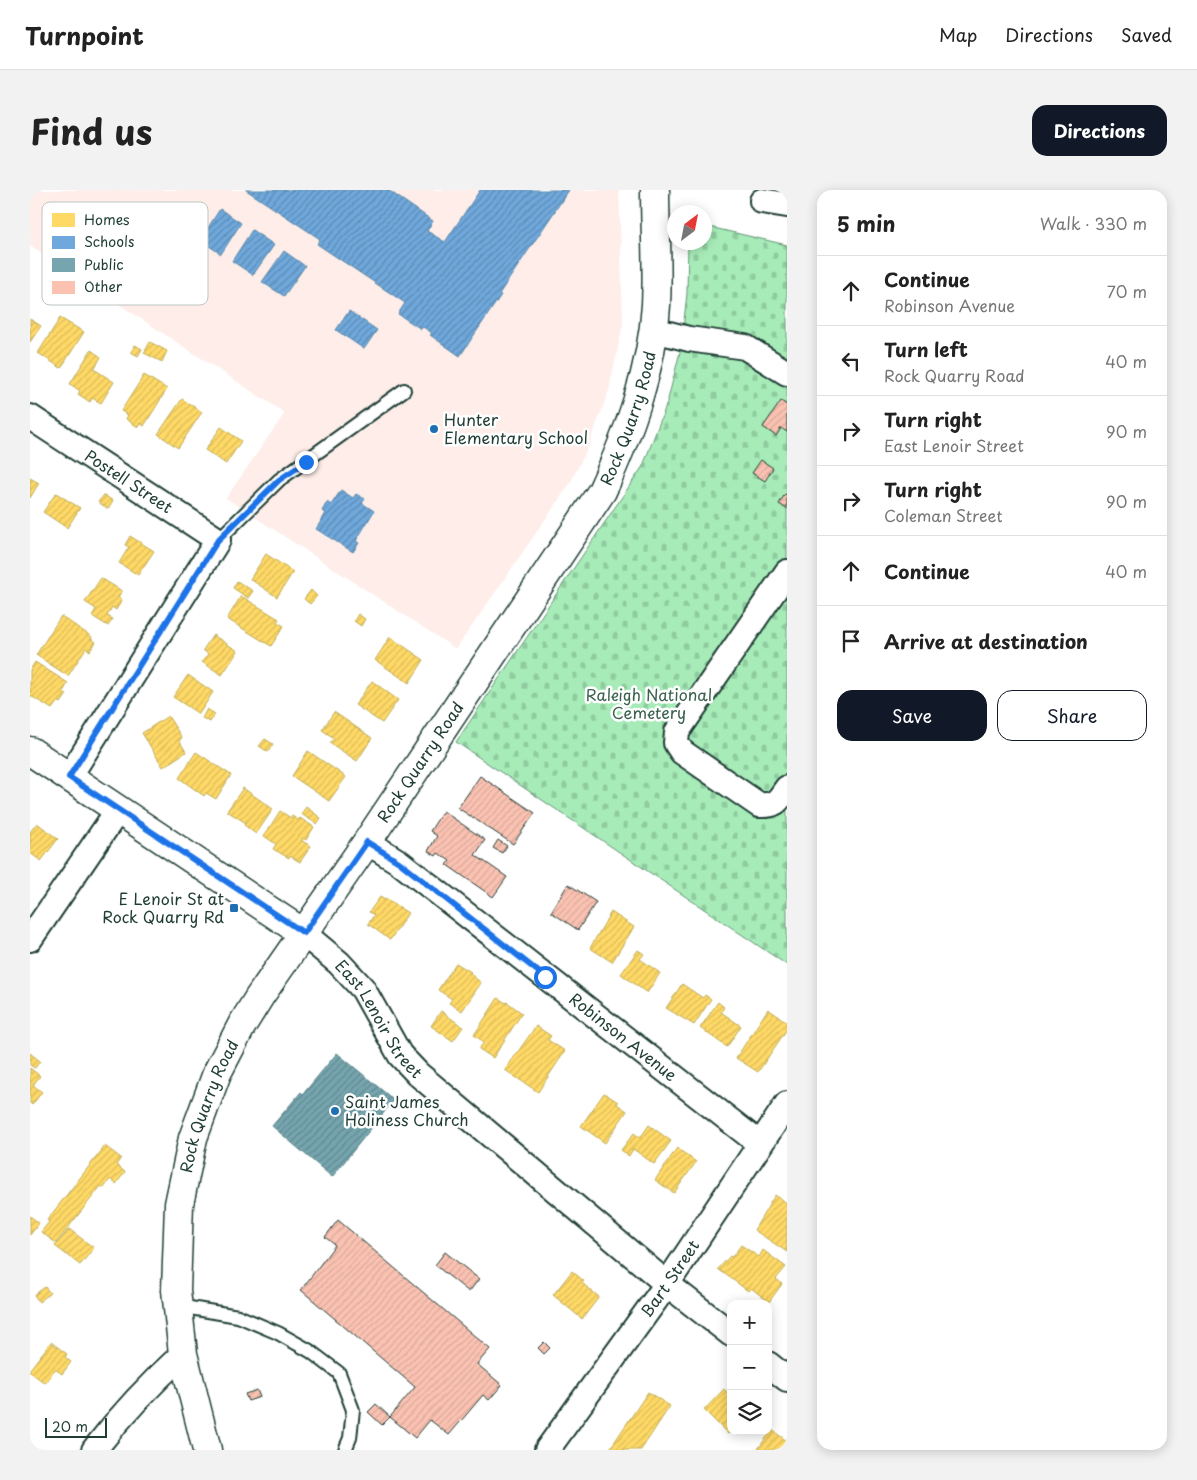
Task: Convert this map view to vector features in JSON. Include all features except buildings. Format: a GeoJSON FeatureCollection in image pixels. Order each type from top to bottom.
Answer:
{"type":"FeatureCollection","features":[{"type":"Feature","properties":{"kind":"main road","name":"Rock Quarry Road"},"geometry":{"type":"LineString","coordinates":[[207,1450],[183,1354],[176,1290],[179,1204],[193,1138],[200,1115],[217,1073],[242,1025],[602,491],[620,453],[642,391],[654,330],[656,304],[655,190]]}},
{"type":"Feature","properties":{"kind":"main road","name":"East Lenoir Street"},"geometry":{"type":"LineString","coordinates":[[30,751],[304,933]]}},
{"type":"Feature","properties":{"kind":"street"},"geometry":{"type":"LineString","coordinates":[[762,201],[787,205]]}},
{"type":"Feature","properties":{"kind":"street"},"geometry":{"type":"LineString","coordinates":[[654,330],[689,339],[745,347],[787,373]]}},
{"type":"Feature","properties":{"kind":"street","name":"Postell Street"},"geometry":{"type":"LineString","coordinates":[[30,417],[216,544]]}},
{"type":"Feature","properties":{"kind":"street"},"geometry":{"type":"LineString","coordinates":[[69,777],[216,544]]}},
{"type":"Feature","properties":{"kind":"street"},"geometry":{"type":"LineString","coordinates":[[787,572],[677,732],[676,742],[682,752],[759,805],[771,806],[778,801],[787,788]]}},
{"type":"Feature","properties":{"kind":"street"},"geometry":{"type":"LineString","coordinates":[[30,939],[118,810]]}},
{"type":"Feature","properties":{"kind":"street","name":"Robinson Avenue"},"geometry":{"type":"LineString","coordinates":[[367,842],[399,862],[760,1144]]}},
{"type":"Feature","properties":{"kind":"street","name":"East Lenoir Street"},"geometry":{"type":"LineString","coordinates":[[304,933],[339,963],[363,989],[400,1055],[418,1074],[667,1284],[727,1331]]}},
{"type":"Feature","properties":{"kind":"street","name":"Bart Street"},"geometry":{"type":"LineString","coordinates":[[547,1450],[667,1284],[787,1104]]}},
{"type":"Feature","properties":{"kind":"street"},"geometry":{"type":"LineString","coordinates":[[94,1450],[120,1416],[183,1354]]}},
{"type":"Feature","properties":{"kind":"street"},"geometry":{"type":"LineString","coordinates":[[772,1367],[787,1379]]}},
{"type":"Feature","properties":{"kind":"lane"},"geometry":{"type":"LineString","coordinates":[[216,544],[279,480],[404,390]]}},
{"type":"Feature","properties":{"kind":"lane"},"geometry":{"type":"LineString","coordinates":[[178,1306],[238,1316],[278,1333],[310,1351],[340,1373],[353,1410],[350,1438],[345,1450]]}},
{"type":"Feature","properties":{"kind":"shaded area","name":"Hunter Elementary School"},"geometry":{"type":"Polygon","coordinates":[[[30,190],[619,190],[623,323],[609,390],[589,445],[569,485],[456,649],[226,498],[285,413],[120,305],[208,305],[208,202],[42,202],[42,254],[30,246],[30,190]]]}},
{"type":"Feature","properties":{"kind":"green space","name":"Raleigh National Cemetery"},"geometry":{"type":"Polygon","coordinates":[[[712,228],[787,245],[787,965],[456,742],[643,466],[667,403],[681,348],[687,293],[688,250],[712,250],[712,228]]]}},
{"type":"Feature","properties":{"kind":"place","name":"Hunter Elementary School"},"geometry":{"type":"Point","coordinates":[434,429]}},
{"type":"Feature","properties":{"kind":"place","name":"E Lenoir St at Rock Quarry Rd"},"geometry":{"type":"Point","coordinates":[234,908]}},
{"type":"Feature","properties":{"kind":"place","name":"Saint James Holiness Church"},"geometry":{"type":"Point","coordinates":[335,1111]}},
{"type":"Feature","properties":{"kind":"route"},"geometry":{"type":"LineString","coordinates":[[306,462],[279,480],[218,540],[69,777],[304,933],[367,842],[399,862],[545,977]]}}]}
